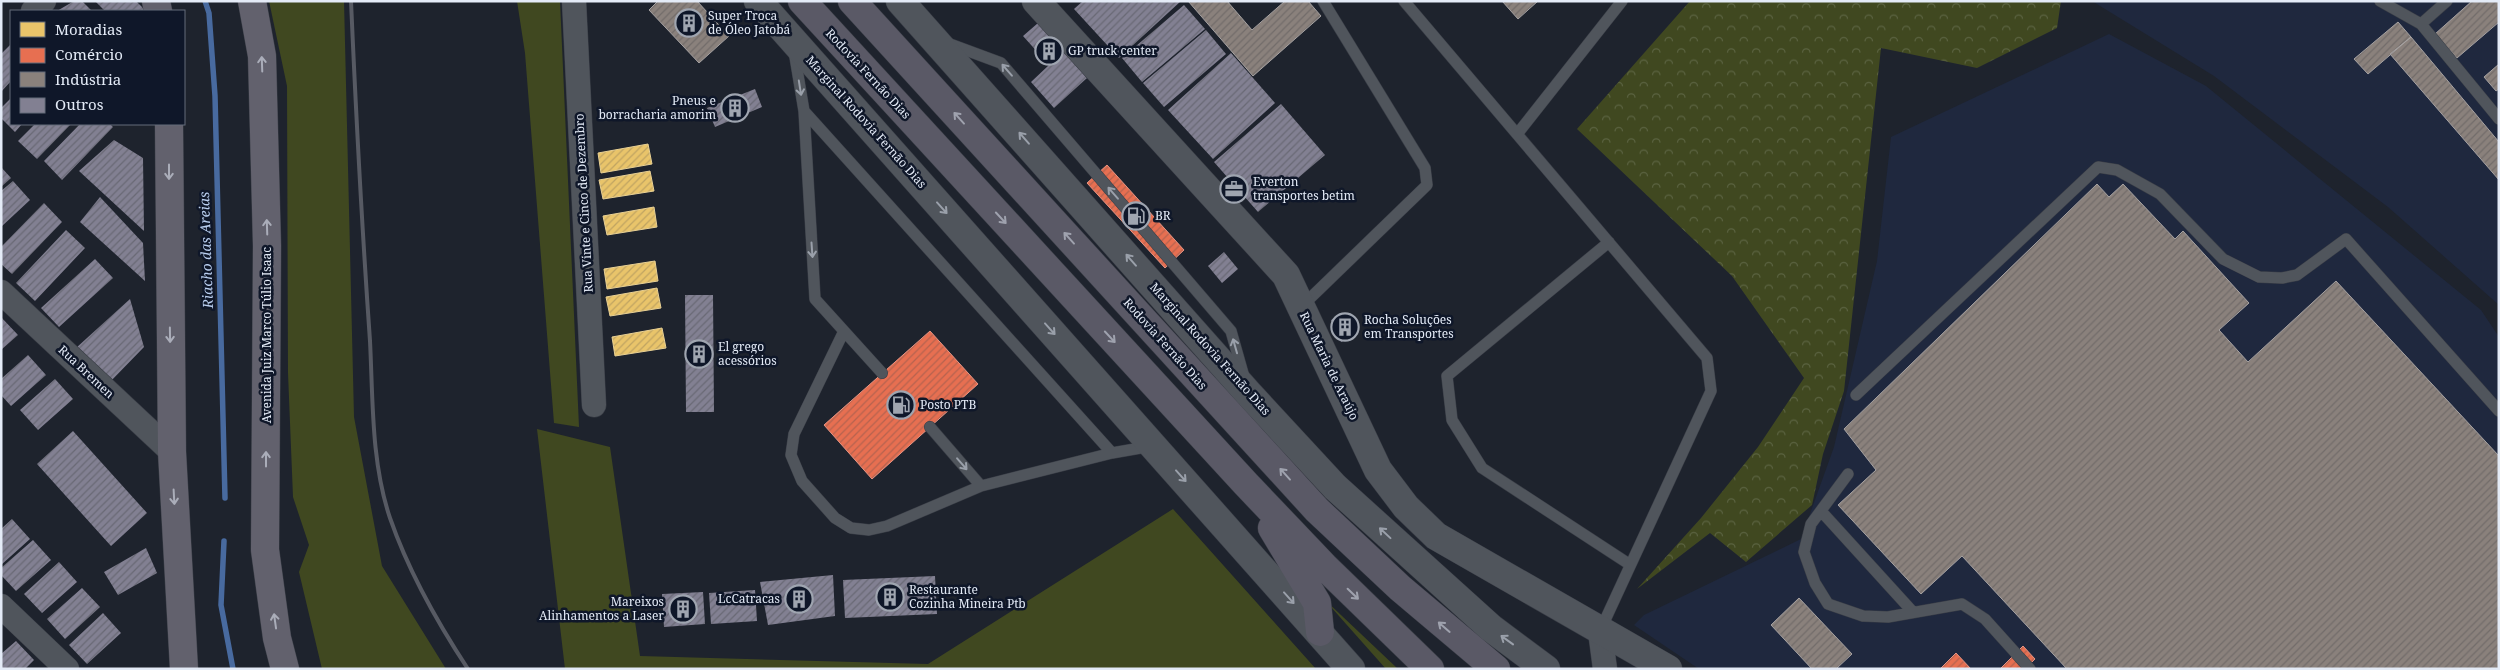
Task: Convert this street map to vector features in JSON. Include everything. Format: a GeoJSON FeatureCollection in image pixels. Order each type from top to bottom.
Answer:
{"type":"FeatureCollection","features":[{"type":"Feature","properties":{"kind":"highway","name":"Rodovia Fernão Dias"},"geometry":{"type":"LineString","coordinates":[[802,1],[1246,484],[1324,566],[1430,669]]}},
{"type":"Feature","properties":{"kind":"highway","name":"Rodovia Fernão Dias"},"geometry":{"type":"LineString","coordinates":[[852,1],[1318,510],[1400,588],[1496,669]]}},
{"type":"Feature","properties":{"kind":"highway"},"geometry":{"type":"LineString","coordinates":[[1246,484],[1317,603],[1320,632]]}},
{"type":"Feature","properties":{"kind":"main road","name":"Avenida Juiz Marco Túlio Isaac"},"geometry":{"type":"LineString","coordinates":[[252,1],[262,56],[268,246],[265,550],[277,638],[285,669]]}},
{"type":"Feature","properties":{"kind":"main road","name":"Marginal Rodovia Fernão Dias"},"geometry":{"type":"LineString","coordinates":[[758,1],[1320,632],[1349,667]]}},
{"type":"Feature","properties":{"kind":"main road","name":"Marginal Rodovia Fernão Dias"},"geometry":{"type":"LineString","coordinates":[[900,1],[935,38],[1248,393],[1335,487],[1490,628],[1546,669]]}},
{"type":"Feature","properties":{"kind":"main road","name":"Rua Maria de Araújo"},"geometry":{"type":"LineString","coordinates":[[1036,1],[1286,275],[1378,470],[1406,507],[1436,536],[1668,669]]}},
{"type":"Feature","properties":{"kind":"main road"},"geometry":{"type":"LineString","coordinates":[[169,125],[172,452],[184,669]]}},
{"type":"Feature","properties":{"kind":"street"},"geometry":{"type":"LineString","coordinates":[[20,1],[30,10]]}},
{"type":"Feature","properties":{"kind":"street"},"geometry":{"type":"LineString","coordinates":[[32,10],[44,1]]}},
{"type":"Feature","properties":{"kind":"street","name":"Rua Vinte e Cinco de Dezembro"},"geometry":{"type":"LineString","coordinates":[[574,1],[594,405]]}},
{"type":"Feature","properties":{"kind":"street","name":"Rua Bremen"},"geometry":{"type":"LineString","coordinates":[[1,292],[172,452]]}},
{"type":"Feature","properties":{"kind":"street"},"geometry":{"type":"LineString","coordinates":[[1,606],[67,669]]}},
{"type":"Feature","properties":{"kind":"street"},"geometry":{"type":"LineString","coordinates":[[1600,631],[1605,669]]}},
{"type":"Feature","properties":{"kind":"lane"},"geometry":{"type":"LineString","coordinates":[[1301,307],[1427,185],[1425,168],[1323,1]]}},
{"type":"Feature","properties":{"kind":"lane"},"geometry":{"type":"LineString","coordinates":[[1404,1],[1707,358],[1711,391],[1629,564],[1600,631]]}},
{"type":"Feature","properties":{"kind":"lane"},"geometry":{"type":"LineString","coordinates":[[1518,133],[1622,1]]}},
{"type":"Feature","properties":{"kind":"lane"},"geometry":{"type":"LineString","coordinates":[[2380,1],[2421,24],[2499,119]]}},
{"type":"Feature","properties":{"kind":"lane"},"geometry":{"type":"LineString","coordinates":[[2421,24],[2447,1]]}},
{"type":"Feature","properties":{"kind":"lane"},"geometry":{"type":"LineString","coordinates":[[792,40],[804,111],[816,299],[882,373]]}},
{"type":"Feature","properties":{"kind":"lane"},"geometry":{"type":"LineString","coordinates":[[804,111],[1112,453]]}},
{"type":"Feature","properties":{"kind":"lane"},"geometry":{"type":"LineString","coordinates":[[1856,395],[2098,167],[2117,170],[2160,194],[2223,259],[2259,277],[2282,278],[2297,275],[2346,239],[2499,412]]}},
{"type":"Feature","properties":{"kind":"lane"},"geometry":{"type":"LineString","coordinates":[[1609,242],[1447,376],[1452,420],[1482,468],[1629,564]]}},
{"type":"Feature","properties":{"kind":"lane"},"geometry":{"type":"LineString","coordinates":[[844,330],[794,434],[791,455],[802,481],[835,518],[851,528],[868,530],[887,526],[981,486],[1112,453],[1154,446]]}},
{"type":"Feature","properties":{"kind":"lane"},"geometry":{"type":"LineString","coordinates":[[930,427],[981,486]]}},
{"type":"Feature","properties":{"kind":"lane"},"geometry":{"type":"LineString","coordinates":[[1848,474],[1811,524],[1804,552],[1815,583],[1828,604],[1864,616],[1888,617],[1912,611],[1962,604],[1985,619],[2030,669]]}},
{"type":"Feature","properties":{"kind":"lane"},"geometry":{"type":"LineString","coordinates":[[1820,511],[1912,611]]}},
{"type":"Feature","properties":{"kind":"shaded area"},"geometry":{"type":"Polygon","coordinates":[[[2092,1],[2499,1],[2499,305],[2388,207],[2214,76],[2092,1]]]}},
{"type":"Feature","properties":{"kind":"shaded area"},"geometry":{"type":"Polygon","coordinates":[[[2109,34],[2206,86],[2481,310],[2499,337],[2499,669],[1699,669],[1634,625],[1644,615],[1801,539],[1834,447],[1877,261],[1891,137],[2109,34]]]}},
{"type":"Feature","properties":{"kind":"green space"},"geometry":{"type":"Polygon","coordinates":[[[269,1],[344,1],[354,417],[382,566],[446,669],[322,669],[299,572],[309,545],[293,497],[288,373],[287,86],[269,1]]]}},
{"type":"Feature","properties":{"kind":"green space"},"geometry":{"type":"Polygon","coordinates":[[[517,1],[560,1],[579,427],[554,423],[525,53],[517,1]]]}},
{"type":"Feature","properties":{"kind":"green space"},"geometry":{"type":"Polygon","coordinates":[[[1690,1],[2061,1],[2057,28],[1977,68],[1881,48],[1844,391],[1823,454],[1812,505],[1746,562],[1710,533],[1637,589],[1701,518],[1758,447],[1804,378],[1732,276],[1577,129],[1690,1]]]}},
{"type":"Feature","properties":{"kind":"green space"},"geometry":{"type":"Polygon","coordinates":[[[537,429],[610,447],[640,656],[928,664],[1173,509],[1316,669],[565,669],[537,429]]]}},
{"type":"Feature","properties":{"kind":"green space"},"geometry":{"type":"Polygon","coordinates":[[[1323,598],[1398,669],[1386,669],[1323,598]]]}},
{"type":"Feature","properties":{"kind":"building: Moradias"},"geometry":{"type":"Polygon","coordinates":[[[648,144],[652,164],[601,173],[598,153],[648,144]]]}},
{"type":"Feature","properties":{"kind":"building: Moradias"},"geometry":{"type":"Polygon","coordinates":[[[650,171],[654,191],[603,199],[599,180],[650,171]]]}},
{"type":"Feature","properties":{"kind":"building: Moradias"},"geometry":{"type":"Polygon","coordinates":[[[654,207],[657,227],[607,235],[603,216],[654,207]]]}},
{"type":"Feature","properties":{"kind":"building: Moradias"},"geometry":{"type":"Polygon","coordinates":[[[655,261],[658,281],[607,289],[604,269],[655,261]]]}},
{"type":"Feature","properties":{"kind":"building: Moradias"},"geometry":{"type":"Polygon","coordinates":[[[657,288],[661,308],[610,316],[606,297],[657,288]]]}},
{"type":"Feature","properties":{"kind":"building: Moradias"},"geometry":{"type":"Polygon","coordinates":[[[662,328],[666,348],[615,356],[612,337],[662,328]]]}},
{"type":"Feature","properties":{"kind":"building: Comércio","name":"BR"},"geometry":{"type":"Polygon","coordinates":[[[1107,165],[1184,250],[1165,268],[1087,183],[1107,165]]]}},
{"type":"Feature","properties":{"kind":"building: Comércio","name":"Posto PTB"},"geometry":{"type":"Polygon","coordinates":[[[930,331],[978,384],[872,479],[824,425],[930,331]]]}},
{"type":"Feature","properties":{"kind":"building: Comércio"},"geometry":{"type":"Polygon","coordinates":[[[2023,646],[2035,659],[2025,669],[2000,669],[2023,646]]]}},
{"type":"Feature","properties":{"kind":"building: Comércio"},"geometry":{"type":"Polygon","coordinates":[[[1956,653],[1971,669],[1940,669],[1956,653]]]}},
{"type":"Feature","properties":{"kind":"building: Indústria","name":"Super Troca de Óleo Jatobá"},"geometry":{"type":"Polygon","coordinates":[[[658,1],[697,1],[729,36],[699,63],[649,10],[658,1]]]}},
{"type":"Feature","properties":{"kind":"building: Indústria"},"geometry":{"type":"Polygon","coordinates":[[[1188,1],[1227,1],[1252,30],[1285,1],[1308,1],[1321,16],[1253,76],[1188,1]]]}},
{"type":"Feature","properties":{"kind":"building: Indústria"},"geometry":{"type":"Polygon","coordinates":[[[1502,1],[1538,1],[1518,19],[1502,1]]]}},
{"type":"Feature","properties":{"kind":"building: Indústria"},"geometry":{"type":"Polygon","coordinates":[[[2472,1],[2499,1],[2499,22],[2457,58],[2435,34],[2472,1]]]}},
{"type":"Feature","properties":{"kind":"building: Indústria"},"geometry":{"type":"Polygon","coordinates":[[[2398,22],[2411,37],[2368,74],[2354,59],[2398,22]]]}},
{"type":"Feature","properties":{"kind":"building: Indústria"},"geometry":{"type":"Polygon","coordinates":[[[2411,37],[2499,142],[2499,180],[2390,54],[2411,37]]]}},
{"type":"Feature","properties":{"kind":"building: Indústria"},"geometry":{"type":"Polygon","coordinates":[[[2499,64],[2499,89],[2496,91],[2484,77],[2499,64]]]}},
{"type":"Feature","properties":{"kind":"building: Indústria"},"geometry":{"type":"Polygon","coordinates":[[[2097,184],[2109,197],[2123,184],[2175,239],[2183,231],[2249,303],[2219,330],[2248,362],[2336,281],[2499,456],[2499,669],[2067,669],[1962,556],[1921,594],[1838,505],[1876,470],[1844,429],[2097,184]]]}},
{"type":"Feature","properties":{"kind":"building: Indústria"},"geometry":{"type":"Polygon","coordinates":[[[1799,598],[1852,654],[1836,669],[1812,669],[1771,625],[1799,598]]]}},
{"type":"Feature","properties":{"kind":"building: Outros"},"geometry":{"type":"Polygon","coordinates":[[[74,1],[82,1],[91,10],[59,10],[74,1]]]}},
{"type":"Feature","properties":{"kind":"building: Outros"},"geometry":{"type":"Polygon","coordinates":[[[95,1],[136,1],[144,9],[143,10],[104,10],[95,1]]]}},
{"type":"Feature","properties":{"kind":"building: Outros"},"geometry":{"type":"Polygon","coordinates":[[[1083,1],[1181,1],[1119,58],[1074,9],[1083,1]]]}},
{"type":"Feature","properties":{"kind":"building: Outros"},"geometry":{"type":"Polygon","coordinates":[[[1184,5],[1205,29],[1142,82],[1122,58],[1184,5]]]}},
{"type":"Feature","properties":{"kind":"building: Outros","name":"GP truck center"},"geometry":{"type":"Polygon","coordinates":[[[1038,23],[1087,78],[1054,108],[1031,82],[1049,65],[1023,36],[1038,23]]]}},
{"type":"Feature","properties":{"kind":"building: Outros"},"geometry":{"type":"Polygon","coordinates":[[[1206,30],[1226,54],[1164,107],[1143,83],[1206,30]]]}},
{"type":"Feature","properties":{"kind":"building: Outros"},"geometry":{"type":"Polygon","coordinates":[[[10,45],[10,82],[1,92],[1,54],[10,45]]]}},
{"type":"Feature","properties":{"kind":"building: Outros"},"geometry":{"type":"Polygon","coordinates":[[[1231,53],[1275,103],[1213,159],[1168,110],[1231,53]]]}},
{"type":"Feature","properties":{"kind":"building: Outros","name":"Pneus e borracharia amorim"},"geometry":{"type":"Polygon","coordinates":[[[755,89],[762,107],[715,127],[707,108],[755,89]]]}},
{"type":"Feature","properties":{"kind":"building: Outros"},"geometry":{"type":"Polygon","coordinates":[[[10,99],[10,125],[21,125],[15,132],[1,118],[1,108],[10,99]]]}},
{"type":"Feature","properties":{"kind":"building: Outros"},"geometry":{"type":"Polygon","coordinates":[[[1281,104],[1325,155],[1258,212],[1214,162],[1281,104]]]}},
{"type":"Feature","properties":{"kind":"building: Outros"},"geometry":{"type":"Polygon","coordinates":[[[34,125],[70,125],[37,159],[18,141],[34,125]]]}},
{"type":"Feature","properties":{"kind":"building: Outros"},"geometry":{"type":"Polygon","coordinates":[[[79,125],[111,125],[113,127],[62,180],[44,161],[79,125]]]}},
{"type":"Feature","properties":{"kind":"building: Outros"},"geometry":{"type":"Polygon","coordinates":[[[114,140],[143,158],[144,231],[79,171],[114,140]]]}},
{"type":"Feature","properties":{"kind":"building: Outros"},"geometry":{"type":"Polygon","coordinates":[[[1,167],[11,178],[1,187],[1,167]]]}},
{"type":"Feature","properties":{"kind":"building: Outros"},"geometry":{"type":"Polygon","coordinates":[[[13,181],[30,200],[1,227],[1,191],[13,181]]]}},
{"type":"Feature","properties":{"kind":"building: Outros"},"geometry":{"type":"Polygon","coordinates":[[[100,197],[143,243],[145,281],[80,222],[100,197]]]}},
{"type":"Feature","properties":{"kind":"building: Outros"},"geometry":{"type":"Polygon","coordinates":[[[44,203],[62,222],[12,274],[1,264],[1,247],[44,203]]]}},
{"type":"Feature","properties":{"kind":"building: Outros"},"geometry":{"type":"Polygon","coordinates":[[[66,230],[85,248],[35,301],[16,283],[66,230]]]}},
{"type":"Feature","properties":{"kind":"building: Outros"},"geometry":{"type":"Polygon","coordinates":[[[1224,252],[1238,269],[1222,283],[1208,266],[1224,252]]]}},
{"type":"Feature","properties":{"kind":"building: Outros"},"geometry":{"type":"Polygon","coordinates":[[[95,259],[113,278],[59,327],[41,308],[95,259]]]}},
{"type":"Feature","properties":{"kind":"building: Outros","name":"El grego acessórios"},"geometry":{"type":"Polygon","coordinates":[[[685,295],[713,295],[714,412],[686,412],[685,295]]]}},
{"type":"Feature","properties":{"kind":"building: Outros"},"geometry":{"type":"Polygon","coordinates":[[[130,299],[144,347],[109,383],[76,348],[130,299]]]}},
{"type":"Feature","properties":{"kind":"building: Outros","name":"Rocha Soluções em Transportes"},"geometry":{"type":"Polygon","coordinates":[[[1349,313],[1358,334],[1341,342],[1331,320],[1349,313]]]}},
{"type":"Feature","properties":{"kind":"building: Outros"},"geometry":{"type":"Polygon","coordinates":[[[1,317],[18,335],[1,350],[1,317]]]}},
{"type":"Feature","properties":{"kind":"building: Outros"},"geometry":{"type":"Polygon","coordinates":[[[28,355],[46,375],[11,406],[1,395],[1,379],[28,355]]]}},
{"type":"Feature","properties":{"kind":"building: Outros"},"geometry":{"type":"Polygon","coordinates":[[[55,379],[73,399],[38,430],[20,410],[55,379]]]}},
{"type":"Feature","properties":{"kind":"building: Outros"},"geometry":{"type":"Polygon","coordinates":[[[73,431],[147,513],[111,546],[37,464],[73,431]]]}},
{"type":"Feature","properties":{"kind":"building: Outros"},"geometry":{"type":"Polygon","coordinates":[[[12,519],[30,539],[1,565],[1,529],[12,519]]]}},
{"type":"Feature","properties":{"kind":"building: Outros"},"geometry":{"type":"Polygon","coordinates":[[[33,540],[51,560],[16,591],[1,575],[1,568],[33,540]]]}},
{"type":"Feature","properties":{"kind":"building: Outros"},"geometry":{"type":"Polygon","coordinates":[[[146,548],[157,573],[118,595],[104,572],[146,548]]]}},
{"type":"Feature","properties":{"kind":"building: Outros"},"geometry":{"type":"Polygon","coordinates":[[[59,562],[77,582],[42,613],[24,594],[59,562]]]}},
{"type":"Feature","properties":{"kind":"building: Outros","name":"LcCatracas"},"geometry":{"type":"Polygon","coordinates":[[[833,575],[835,616],[768,625],[760,582],[833,575]]]}},
{"type":"Feature","properties":{"kind":"building: Outros","name":"Restaurante Cozinha Mineira Ptb"},"geometry":{"type":"Polygon","coordinates":[[[935,576],[937,614],[845,618],[843,580],[935,576]]]}},
{"type":"Feature","properties":{"kind":"building: Outros"},"geometry":{"type":"Polygon","coordinates":[[[82,588],[100,607],[65,639],[47,619],[82,588]]]}},
{"type":"Feature","properties":{"kind":"building: Outros"},"geometry":{"type":"Polygon","coordinates":[[[755,590],[757,621],[711,624],[709,593],[755,590]]]}},
{"type":"Feature","properties":{"kind":"building: Outros","name":"Mareixos Alinhamentos a Laser"},"geometry":{"type":"Polygon","coordinates":[[[703,592],[705,624],[664,627],[662,594],[703,592]]]}},
{"type":"Feature","properties":{"kind":"building: Outros"},"geometry":{"type":"Polygon","coordinates":[[[103,613],[121,633],[87,664],[69,645],[103,613]]]}},
{"type":"Feature","properties":{"kind":"building: Outros"},"geometry":{"type":"Polygon","coordinates":[[[16,641],[34,660],[25,669],[1,669],[1,654],[16,641]]]}},
{"type":"Feature","properties":{"kind":"waterway","name":"Riacho das Areias"},"geometry":{"type":"LineString","coordinates":[[205,1],[209,13],[215,96],[225,498]]}},
{"type":"Feature","properties":{"kind":"waterway","name":"Riacho das Areias"},"geometry":{"type":"LineString","coordinates":[[224,541],[221,605],[233,669]]}},
{"type":"Feature","properties":{"kind":"railway"},"geometry":{"type":"LineString","coordinates":[[351,1],[374,430],[379,475],[390,518],[405,557],[434,614],[468,669]]}},
{"type":"Feature","properties":{"kind":"place","name":"Super Troca de Óleo Jatobá"},"geometry":{"type":"Point","coordinates":[689,23]}},
{"type":"Feature","properties":{"kind":"place","name":"GP truck center"},"geometry":{"type":"Point","coordinates":[1049,51]}},
{"type":"Feature","properties":{"kind":"place","name":"Pneus e borracharia amorim"},"geometry":{"type":"Point","coordinates":[735,108]}},
{"type":"Feature","properties":{"kind":"place","name":"Everton transportes betim"},"geometry":{"type":"Point","coordinates":[1234,189]}},
{"type":"Feature","properties":{"kind":"place","name":"BR"},"geometry":{"type":"Point","coordinates":[1136,216]}},
{"type":"Feature","properties":{"kind":"place","name":"Rocha Soluções em Transportes"},"geometry":{"type":"Point","coordinates":[1345,327]}},
{"type":"Feature","properties":{"kind":"place","name":"El grego acessórios"},"geometry":{"type":"Point","coordinates":[699,354]}},
{"type":"Feature","properties":{"kind":"place","name":"Posto PTB"},"geometry":{"type":"Point","coordinates":[901,405]}},
{"type":"Feature","properties":{"kind":"place","name":"Restaurante Cozinha Mineira Ptb"},"geometry":{"type":"Point","coordinates":[890,597]}},
{"type":"Feature","properties":{"kind":"place","name":"LcCatracas"},"geometry":{"type":"Point","coordinates":[799,599]}},
{"type":"Feature","properties":{"kind":"place","name":"Mareixos Alinhamentos a Laser"},"geometry":{"type":"Point","coordinates":[683,609]}}]}
